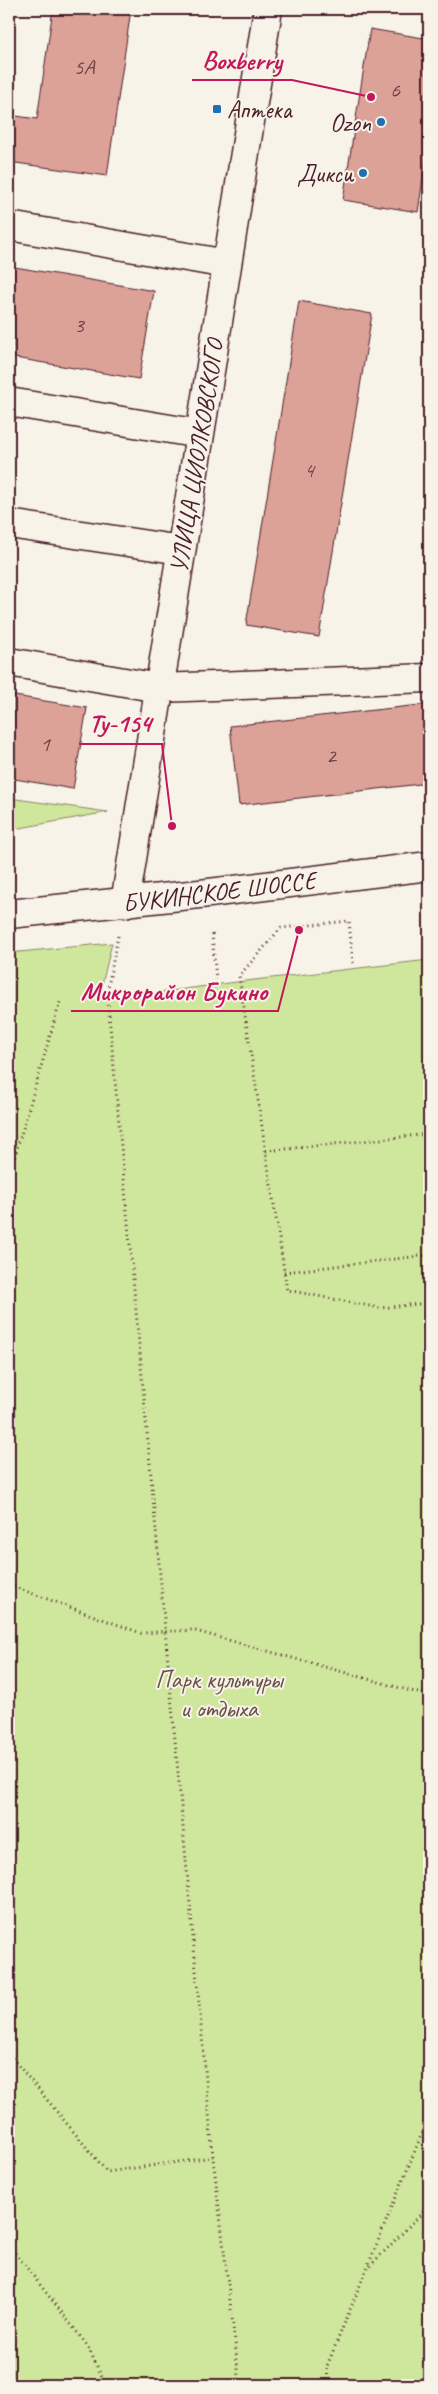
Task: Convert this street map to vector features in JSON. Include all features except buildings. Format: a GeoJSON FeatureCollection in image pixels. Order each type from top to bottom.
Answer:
{"type":"FeatureCollection","features":[{"type":"Feature","properties":{"kind":"street","name":"УЛИЦА ЦИОЛКОВСКОГО"},"geometry":{"type":"LineString","coordinates":[[125,903],[268,9]]}},
{"type":"Feature","properties":{"kind":"street"},"geometry":{"type":"LineString","coordinates":[[9,226],[227,264]]}},
{"type":"Feature","properties":{"kind":"street"},"geometry":{"type":"LineString","coordinates":[[9,402],[200,434]]}},
{"type":"Feature","properties":{"kind":"street"},"geometry":{"type":"LineString","coordinates":[[9,524],[181,550]]}},
{"type":"Feature","properties":{"kind":"street"},"geometry":{"type":"LineString","coordinates":[[9,662],[159,688],[429,678]]}},
{"type":"Feature","properties":{"kind":"street","name":"БУКИНСКОЕ ШОССЕ"},"geometry":{"type":"LineString","coordinates":[[9,914],[125,903],[429,866]]}},
{"type":"Feature","properties":{"kind":"path"},"geometry":{"type":"LineString","coordinates":[[125,903],[107,992],[213,2156],[240,2385]]}},
{"type":"Feature","properties":{"kind":"path"},"geometry":{"type":"LineString","coordinates":[[353,963],[349,921],[281,928],[239,976],[287,1290],[380,1308],[429,1303]]}},
{"type":"Feature","properties":{"kind":"path"},"geometry":{"type":"LineString","coordinates":[[212,934],[216,979]]}},
{"type":"Feature","properties":{"kind":"path"},"geometry":{"type":"LineString","coordinates":[[9,1176],[60,1002]]}},
{"type":"Feature","properties":{"kind":"path"},"geometry":{"type":"LineString","coordinates":[[266,1151],[429,1134]]}},
{"type":"Feature","properties":{"kind":"path"},"geometry":{"type":"LineString","coordinates":[[284,1272],[429,1254]]}},
{"type":"Feature","properties":{"kind":"path"},"geometry":{"type":"LineString","coordinates":[[9,1585],[141,1633],[192,1630],[429,1696]]}},
{"type":"Feature","properties":{"kind":"path"},"geometry":{"type":"LineString","coordinates":[[9,2054],[107,2172],[213,2156]]}},
{"type":"Feature","properties":{"kind":"path"},"geometry":{"type":"LineString","coordinates":[[328,2385],[327,2366],[423,2131],[429,2096]]}},
{"type":"Feature","properties":{"kind":"path"},"geometry":{"type":"LineString","coordinates":[[368,2269],[429,2206]]}},
{"type":"Feature","properties":{"kind":"path"},"geometry":{"type":"LineString","coordinates":[[9,2245],[87,2345],[106,2385]]}},
{"type":"Feature","properties":{"kind":"green space"},"geometry":{"type":"Polygon","coordinates":[[[9,798],[108,812],[9,830],[9,798]]]}},
{"type":"Feature","properties":{"kind":"green space","name":"Парк культуры и отдыха"},"geometry":{"type":"Polygon","coordinates":[[[112,943],[98,1001],[228,983],[429,960],[429,2385],[9,2385],[9,953],[112,943]]]}},
{"type":"Feature","properties":{"kind":"place","name":"Boxberry"},"geometry":{"type":"Point","coordinates":[371,97]}},
{"type":"Feature","properties":{"kind":"place","name":"Аптека"},"geometry":{"type":"Point","coordinates":[217,109]}},
{"type":"Feature","properties":{"kind":"place","name":"Ozon"},"geometry":{"type":"Point","coordinates":[381,122]}},
{"type":"Feature","properties":{"kind":"place","name":"Дикси"},"geometry":{"type":"Point","coordinates":[363,173]}},
{"type":"Feature","properties":{"kind":"place","name":"Ту-154"},"geometry":{"type":"Point","coordinates":[172,826]}},
{"type":"Feature","properties":{"kind":"place","name":"Микрорайон Букино"},"geometry":{"type":"Point","coordinates":[299,930]}}]}
